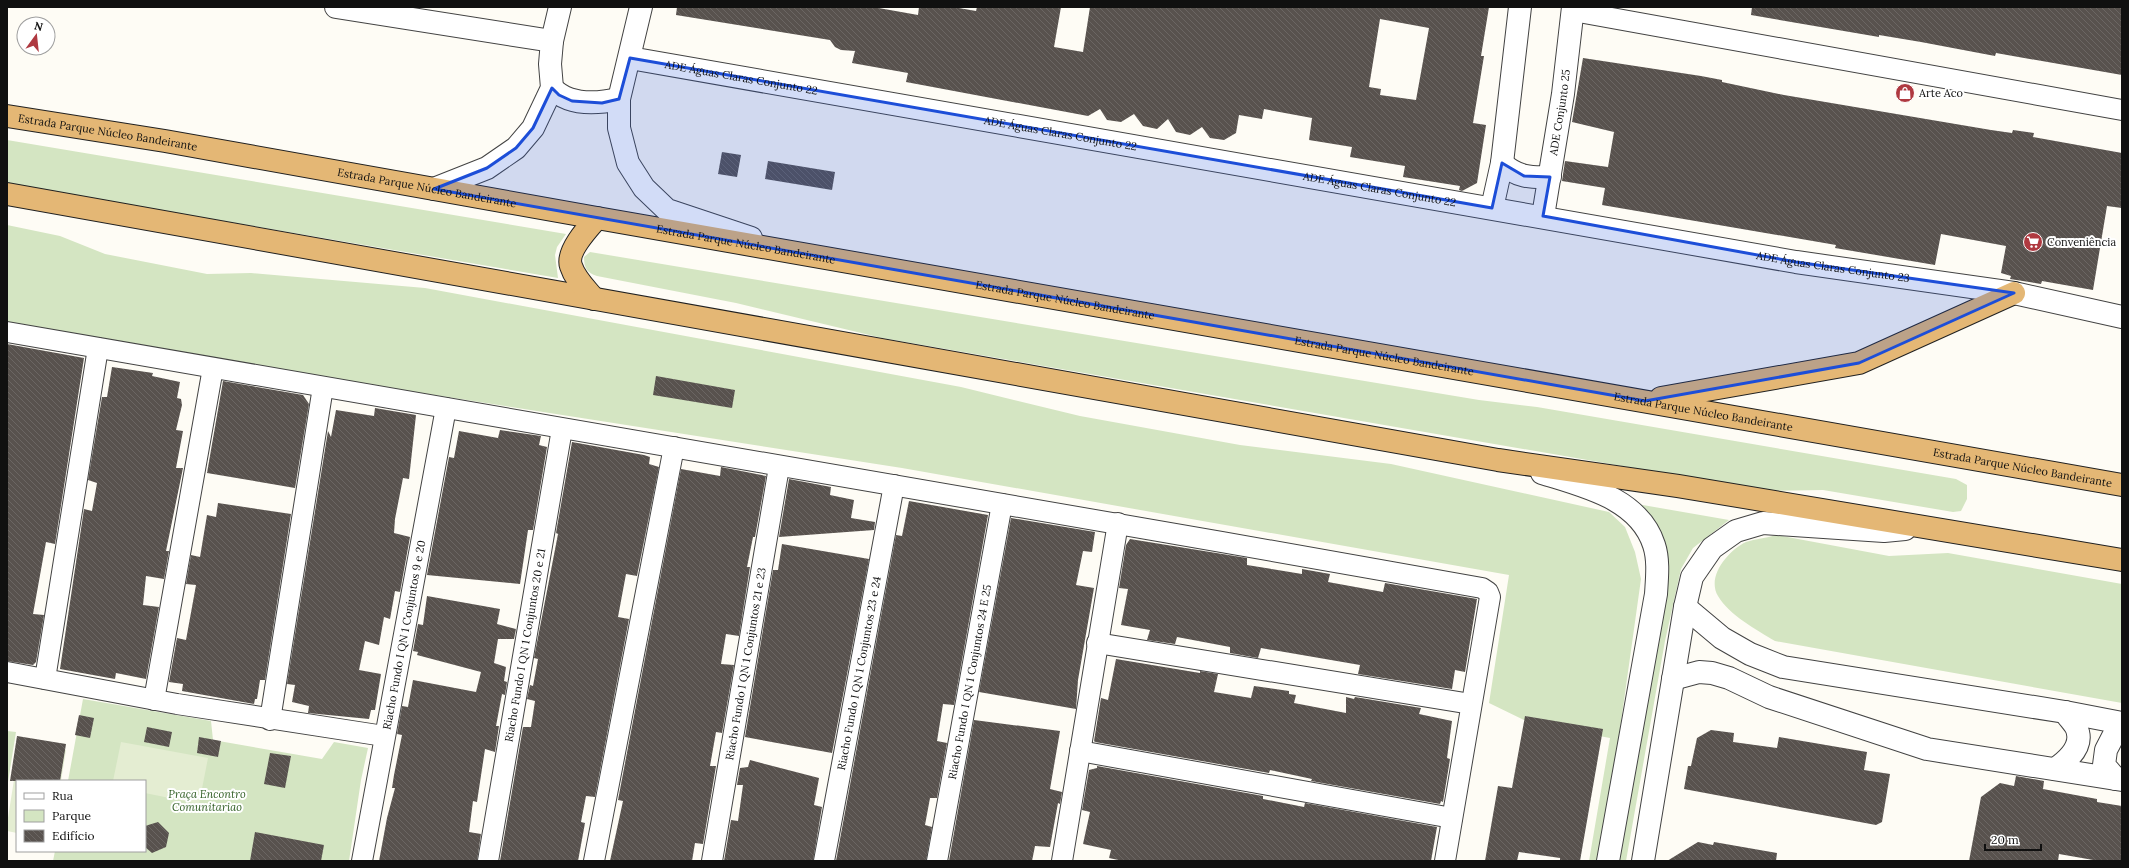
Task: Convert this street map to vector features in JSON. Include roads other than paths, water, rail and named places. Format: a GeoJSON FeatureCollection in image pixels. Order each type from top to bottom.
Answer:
{"type":"FeatureCollection","features":[{"type":"Feature","properties":{"kind":"highway","name":"Estrada Parque Núcleo Bandeirante"},"geometry":{"type":"LineString","coordinates":[[7,116],[165,141],[800,254],[2122,485]]}},
{"type":"Feature","properties":{"kind":"highway"},"geometry":{"type":"LineString","coordinates":[[7,194],[1498,460],[1686,487],[1934,527],[2122,560]]}},
{"type":"Feature","properties":{"kind":"highway"},"geometry":{"type":"LineString","coordinates":[[594,299],[577,278],[570,264],[574,248],[584,232],[597,218]]}},
{"type":"Feature","properties":{"kind":"highway"},"geometry":{"type":"LineString","coordinates":[[1645,401],[1859,362],[2014,293]]}},
{"type":"Feature","properties":{"kind":"street"},"geometry":{"type":"LineString","coordinates":[[336,7],[552,41]]}},
{"type":"Feature","properties":{"kind":"street"},"geometry":{"type":"LineString","coordinates":[[434,189],[487,168],[516,148],[534,128],[552,88],[550,64],[552,41],[560,7]]}},
{"type":"Feature","properties":{"kind":"street"},"geometry":{"type":"LineString","coordinates":[[641,7],[619,99],[619,128],[628,163],[644,188],[667,210],[800,254]]}},
{"type":"Feature","properties":{"kind":"street"},"geometry":{"type":"LineString","coordinates":[[1492,208],[1502,163],[1520,7]]}},
{"type":"Feature","properties":{"kind":"street"},"geometry":{"type":"LineString","coordinates":[[1573,9],[2122,110]]}},
{"type":"Feature","properties":{"kind":"street","name":"ADE Conjunto 25"},"geometry":{"type":"LineString","coordinates":[[1543,216],[1550,177],[1573,9]]}},
{"type":"Feature","properties":{"kind":"street","name":"ADE Águas Claras Conjunto 22"},"geometry":{"type":"LineString","coordinates":[[630,58],[1543,216]]}},
{"type":"Feature","properties":{"kind":"street"},"geometry":{"type":"LineString","coordinates":[[552,88],[559,95],[572,101],[602,103],[619,99]]}},
{"type":"Feature","properties":{"kind":"street"},"geometry":{"type":"LineString","coordinates":[[1502,163],[1509,170],[1524,176],[1531,178],[1550,177]]}},
{"type":"Feature","properties":{"kind":"street","name":"ADE Águas Claras Conjunto 23"},"geometry":{"type":"LineString","coordinates":[[1543,216],[1796,262],[2014,293],[2122,317]]}},
{"type":"Feature","properties":{"kind":"street"},"geometry":{"type":"LineString","coordinates":[[7,332],[562,429],[674,447],[779,467],[1118,523],[1482,588],[1488,592],[1490,597],[1445,861]]}},
{"type":"Feature","properties":{"kind":"street"},"geometry":{"type":"LineString","coordinates":[[45,679],[98,348]]}},
{"type":"Feature","properties":{"kind":"street"},"geometry":{"type":"LineString","coordinates":[[154,700],[213,368]]}},
{"type":"Feature","properties":{"kind":"street"},"geometry":{"type":"LineString","coordinates":[[270,720],[323,387]]}},
{"type":"Feature","properties":{"kind":"street","name":"Riacho Fundo I QN 1 Conjuntos 9 e 20"},"geometry":{"type":"LineString","coordinates":[[362,861],[446,408]]}},
{"type":"Feature","properties":{"kind":"street","name":"Riacho Fundo I QN 1 Conjuntos 20 e 21"},"geometry":{"type":"LineString","coordinates":[[488,861],[562,429]]}},
{"type":"Feature","properties":{"kind":"street"},"geometry":{"type":"LineString","coordinates":[[594,861],[674,447]]}},
{"type":"Feature","properties":{"kind":"street"},"geometry":{"type":"LineString","coordinates":[[1498,460],[1581,485],[1618,501],[1635,514],[1646,527],[1654,546],[1657,568],[1656,594],[1608,861]]}},
{"type":"Feature","properties":{"kind":"street","name":"Riacho Fundo I QN 1 Conjuntos 21 e 23"},"geometry":{"type":"LineString","coordinates":[[712,861],[779,467]]}},
{"type":"Feature","properties":{"kind":"street","name":"Riacho Fundo I QN 1 Conjuntos 23 e 24"},"geometry":{"type":"LineString","coordinates":[[824,861],[894,485]]}},
{"type":"Feature","properties":{"kind":"street","name":"Riacho Fundo I QN 1 Conjuntos 24 E 25"},"geometry":{"type":"LineString","coordinates":[[937,861],[1002,504]]}},
{"type":"Feature","properties":{"kind":"street"},"geometry":{"type":"LineString","coordinates":[[1066,860],[1080,751],[1118,523]]}},
{"type":"Feature","properties":{"kind":"street"},"geometry":{"type":"LineString","coordinates":[[1643,861],[1685,607],[1692,578],[1712,548],[1736,531],[1762,523],[1884,530],[1934,527]]}},
{"type":"Feature","properties":{"kind":"street"},"geometry":{"type":"LineString","coordinates":[[1685,607],[1722,638],[1750,654],[1783,667],[2064,712],[2121,723],[2106,750],[2104,765],[2119,780]]}},
{"type":"Feature","properties":{"kind":"street"},"geometry":{"type":"LineString","coordinates":[[1097,643],[1471,704]]}},
{"type":"Feature","properties":{"kind":"street"},"geometry":{"type":"LineString","coordinates":[[1769,697],[1783,667]]}},
{"type":"Feature","properties":{"kind":"street"},"geometry":{"type":"LineString","coordinates":[[7,672],[74,686],[270,720],[384,736]]}},
{"type":"Feature","properties":{"kind":"street"},"geometry":{"type":"LineString","coordinates":[[1673,678],[1699,672],[1712,673],[1729,678],[1769,697],[1927,749],[1969,757],[2119,780]]}},
{"type":"Feature","properties":{"kind":"street"},"geometry":{"type":"LineString","coordinates":[[2055,769],[2072,756],[2077,743],[2078,733],[2076,727],[2064,712]]}},
{"type":"Feature","properties":{"kind":"street"},"geometry":{"type":"LineString","coordinates":[[1080,751],[1452,818]]}},
{"type":"Feature","properties":{"kind":"place","name":"Arte Aco"},"geometry":{"type":"Point","coordinates":[1905,93]}},
{"type":"Feature","properties":{"kind":"place","name":"Conveniência"},"geometry":{"type":"Point","coordinates":[2033,242]}},
{"type":"Feature","properties":{"kind":"park label","name":"Praça Encontro Comunitariao"},"geometry":{"type":"Point","coordinates":[207,800]}}]}
